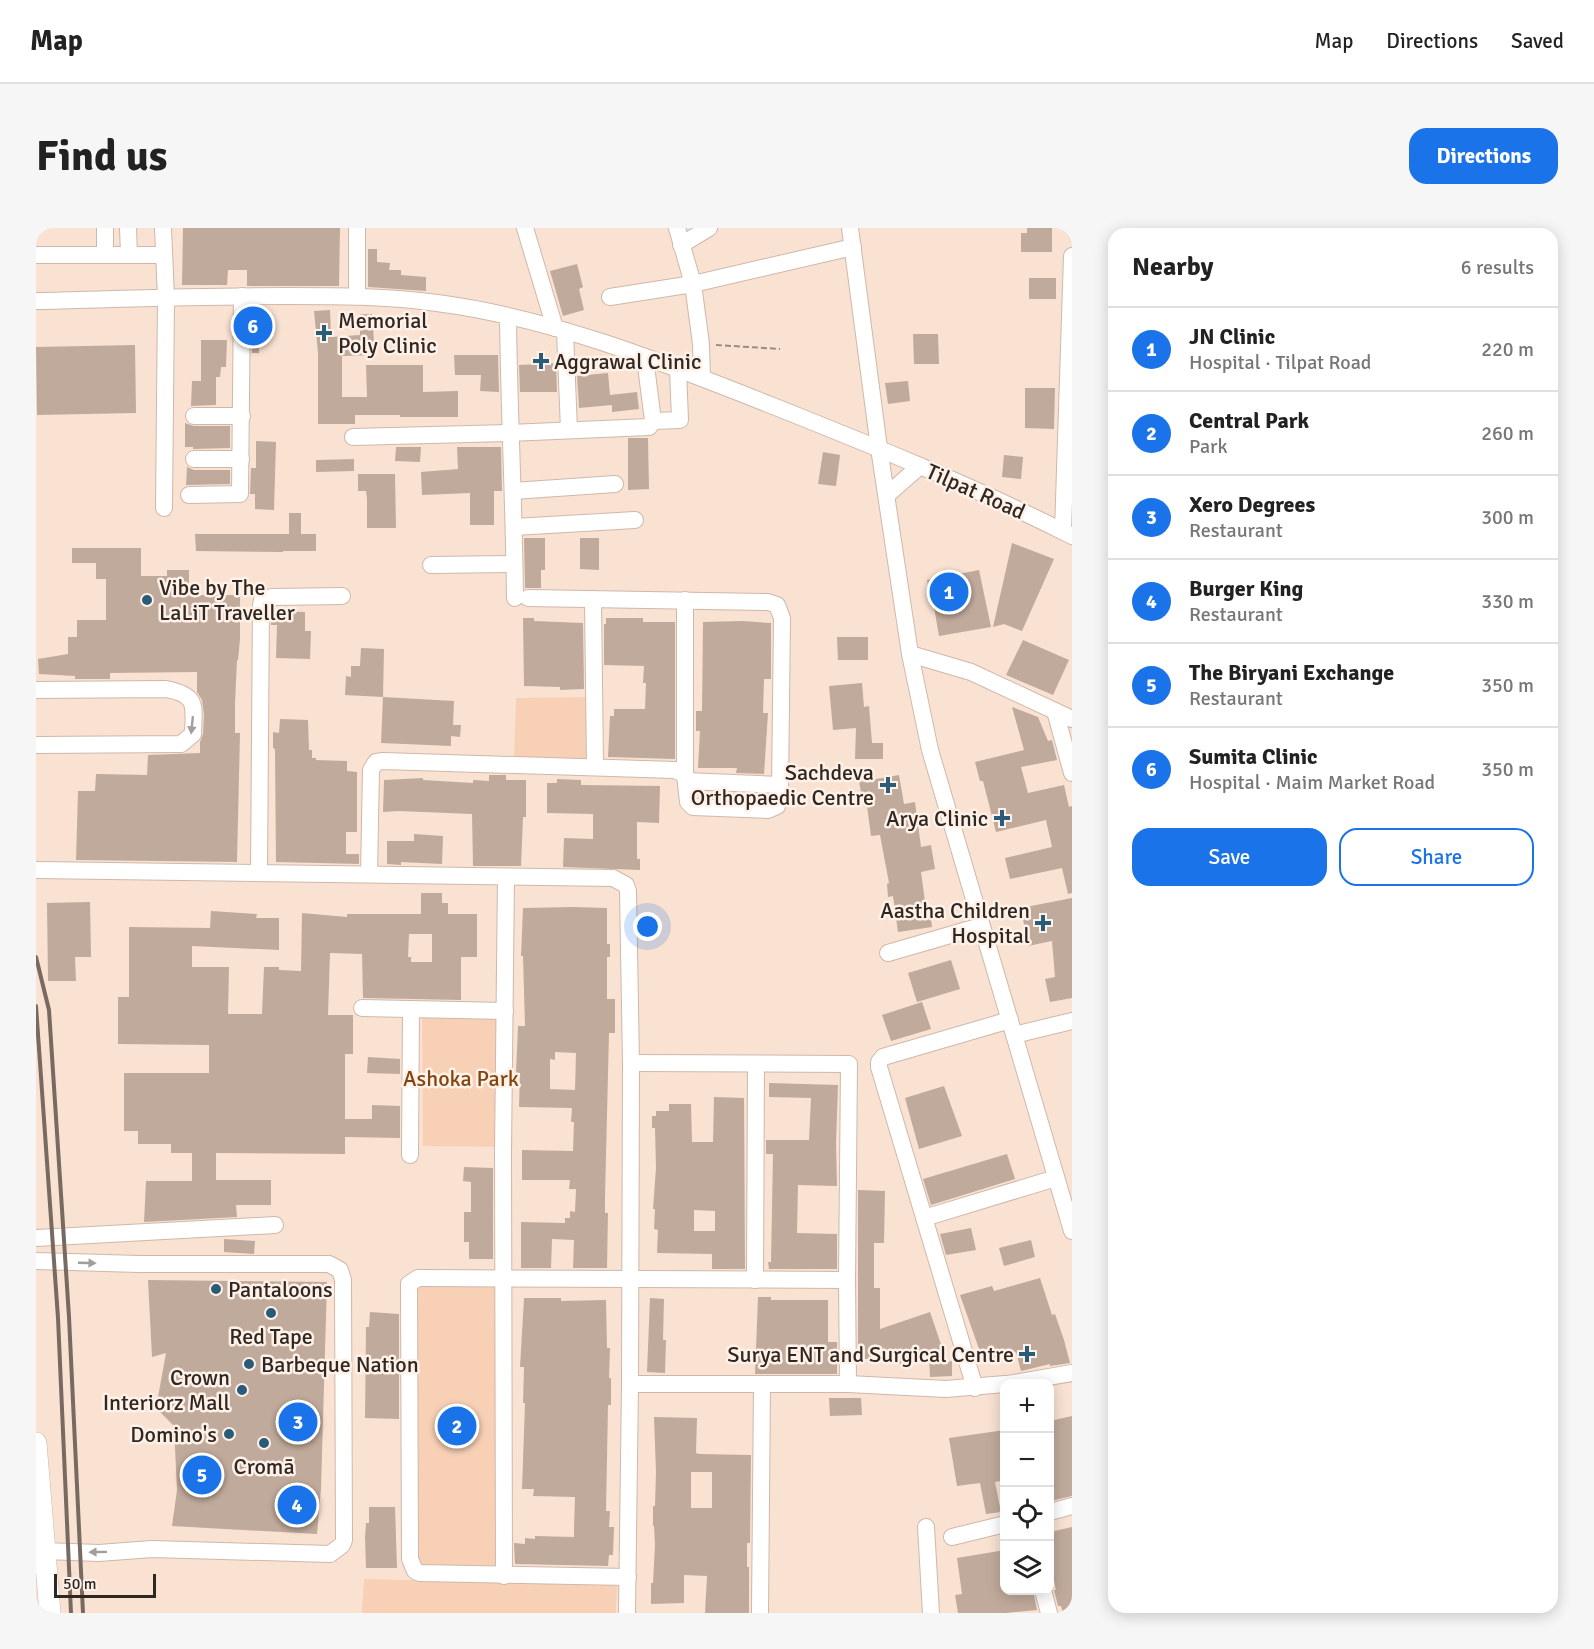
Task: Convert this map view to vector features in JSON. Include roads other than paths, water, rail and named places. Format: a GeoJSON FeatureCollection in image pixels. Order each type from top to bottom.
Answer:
{"type":"FeatureCollection","features":[{"type":"Feature","properties":{"kind":"main road"},"geometry":{"type":"LineString","coordinates":[[36,1443],[50,1613]]}},
{"type":"Feature","properties":{"kind":"street"},"geometry":{"type":"LineString","coordinates":[[105,228],[105,255]]}},
{"type":"Feature","properties":{"kind":"street"},"geometry":{"type":"LineString","coordinates":[[128,228],[129,255]]}},
{"type":"Feature","properties":{"kind":"street"},"geometry":{"type":"LineString","coordinates":[[163,228],[166,298],[164,508]]}},
{"type":"Feature","properties":{"kind":"street"},"geometry":{"type":"LineString","coordinates":[[357,228],[357,296]]}},
{"type":"Feature","properties":{"kind":"street"},"geometry":{"type":"LineString","coordinates":[[525,228],[560,330],[569,430]]}},
{"type":"Feature","properties":{"kind":"street"},"geometry":{"type":"LineString","coordinates":[[677,228],[693,284],[701,344],[702,378]]}},
{"type":"Feature","properties":{"kind":"street"},"geometry":{"type":"LineString","coordinates":[[681,244],[709,228]]}},
{"type":"Feature","properties":{"kind":"street"},"geometry":{"type":"LineString","coordinates":[[850,228],[879,448],[910,654],[930,750],[1072,1231]]}},
{"type":"Feature","properties":{"kind":"street"},"geometry":{"type":"LineString","coordinates":[[609,297],[693,284],[853,247]]}},
{"type":"Feature","properties":{"kind":"street"},"geometry":{"type":"LineString","coordinates":[[36,255],[163,255]]}},
{"type":"Feature","properties":{"kind":"street"},"geometry":{"type":"LineString","coordinates":[[1068,534],[1072,256]]}},
{"type":"Feature","properties":{"kind":"street"},"geometry":{"type":"LineString","coordinates":[[189,495],[240,494],[242,296]]}},
{"type":"Feature","properties":{"kind":"street","name":"Tilpat Road"},"geometry":{"type":"LineString","coordinates":[[36,301],[357,296],[438,303],[508,317],[605,343],[702,378],[879,448],[1068,534]]}},
{"type":"Feature","properties":{"kind":"street"},"geometry":{"type":"LineString","coordinates":[[508,317],[509,433],[514,564],[521,598],[685,600],[768,602],[777,605],[782,618],[780,785],[778,804],[773,809],[693,807],[688,802],[685,600]]}},
{"type":"Feature","properties":{"kind":"street"},"geometry":{"type":"LineString","coordinates":[[353,437],[651,426],[653,422],[645,358]]}},
{"type":"Feature","properties":{"kind":"street"},"geometry":{"type":"LineString","coordinates":[[653,422],[680,420],[678,370]]}},
{"type":"Feature","properties":{"kind":"street"},"geometry":{"type":"LineString","coordinates":[[194,416],[242,416]]}},
{"type":"Feature","properties":{"kind":"street"},"geometry":{"type":"LineString","coordinates":[[194,459],[241,459]]}},
{"type":"Feature","properties":{"kind":"street"},"geometry":{"type":"LineString","coordinates":[[887,495],[920,466]]}},
{"type":"Feature","properties":{"kind":"street"},"geometry":{"type":"LineString","coordinates":[[513,491],[615,484]]}},
{"type":"Feature","properties":{"kind":"street"},"geometry":{"type":"LineString","coordinates":[[514,527],[635,520]]}},
{"type":"Feature","properties":{"kind":"street"},"geometry":{"type":"LineString","coordinates":[[431,565],[514,564]]}},
{"type":"Feature","properties":{"kind":"street"},"geometry":{"type":"LineString","coordinates":[[259,872],[262,600],[272,597],[342,596]]}},
{"type":"Feature","properties":{"kind":"street"},"geometry":{"type":"LineString","coordinates":[[592,599],[595,767]]}},
{"type":"Feature","properties":{"kind":"street"},"geometry":{"type":"LineString","coordinates":[[910,654],[971,672],[1072,718]]}},
{"type":"Feature","properties":{"kind":"street"},"geometry":{"type":"LineString","coordinates":[[36,679],[79,681]]}},
{"type":"Feature","properties":{"kind":"street"},"geometry":{"type":"LineString","coordinates":[[36,745],[181,744],[193,734],[194,706],[181,681],[176,679],[116,681],[108,684]]}},
{"type":"Feature","properties":{"kind":"street"},"geometry":{"type":"LineString","coordinates":[[36,690],[166,689],[188,695]]}},
{"type":"Feature","properties":{"kind":"street"},"geometry":{"type":"LineString","coordinates":[[1055,711],[1072,772]]}},
{"type":"Feature","properties":{"kind":"street"},"geometry":{"type":"LineString","coordinates":[[369,874],[371,770],[376,762],[675,770],[686,778],[780,785]]}},
{"type":"Feature","properties":{"kind":"street"},"geometry":{"type":"LineString","coordinates":[[36,870],[613,878],[626,885],[628,891],[631,1063],[627,1613]]}},
{"type":"Feature","properties":{"kind":"street"},"geometry":{"type":"LineString","coordinates":[[504,1576],[506,877]]}},
{"type":"Feature","properties":{"kind":"street"},"geometry":{"type":"LineString","coordinates":[[888,953],[981,926]]}},
{"type":"Feature","properties":{"kind":"street"},"geometry":{"type":"LineString","coordinates":[[362,1008],[505,1011]]}},
{"type":"Feature","properties":{"kind":"street"},"geometry":{"type":"LineString","coordinates":[[410,1155],[411,1009]]}},
{"type":"Feature","properties":{"kind":"street"},"geometry":{"type":"LineString","coordinates":[[975,1388],[879,1062],[883,1057],[1012,1027],[1072,1021]]}},
{"type":"Feature","properties":{"kind":"street"},"geometry":{"type":"LineString","coordinates":[[631,1063],[849,1064],[848,1384]]}},
{"type":"Feature","properties":{"kind":"street"},"geometry":{"type":"LineString","coordinates":[[755,1280],[756,1064]]}},
{"type":"Feature","properties":{"kind":"street"},"geometry":{"type":"LineString","coordinates":[[924,1218],[1056,1178]]}},
{"type":"Feature","properties":{"kind":"street"},"geometry":{"type":"LineString","coordinates":[[36,1238],[275,1225]]}},
{"type":"Feature","properties":{"kind":"street"},"geometry":{"type":"LineString","coordinates":[[36,1261],[139,1264],[328,1264],[340,1270],[343,1280],[344,1540],[342,1545],[330,1554],[152,1549],[99,1553],[44,1551]]}},
{"type":"Feature","properties":{"kind":"street"},"geometry":{"type":"LineString","coordinates":[[628,1577],[420,1573],[413,1568],[411,1559],[408,1301],[410,1284],[418,1278],[847,1280]]}},
{"type":"Feature","properties":{"kind":"street"},"geometry":{"type":"LineString","coordinates":[[1036,1379],[1072,1373]]}},
{"type":"Feature","properties":{"kind":"street"},"geometry":{"type":"LineString","coordinates":[[630,1384],[848,1384],[946,1389],[1000,1385]]}},
{"type":"Feature","properties":{"kind":"street"},"geometry":{"type":"LineString","coordinates":[[760,1613],[762,1385]]}},
{"type":"Feature","properties":{"kind":"street"},"geometry":{"type":"LineString","coordinates":[[1054,1511],[1072,1506]]}},
{"type":"Feature","properties":{"kind":"street"},"geometry":{"type":"LineString","coordinates":[[952,1537],[1000,1525]]}},
{"type":"Feature","properties":{"kind":"street"},"geometry":{"type":"LineString","coordinates":[[926,1527],[931,1613]]}},
{"type":"Feature","properties":{"kind":"street"},"geometry":{"type":"LineString","coordinates":[[1044,1595],[1049,1613]]}},
{"type":"Feature","properties":{"kind":"railway"},"geometry":{"type":"LineString","coordinates":[[36,957],[49,1010],[69,1317],[83,1613]]}},
{"type":"Feature","properties":{"kind":"railway"},"geometry":{"type":"LineString","coordinates":[[36,1006],[58,1318],[71,1613]]}},
{"type":"Feature","properties":{"kind":"place","name":"Sumita Clinic"},"geometry":{"type":"Point","coordinates":[253,326]}},
{"type":"Feature","properties":{"kind":"place","name":"Memorial Poly Clinic"},"geometry":{"type":"Point","coordinates":[324,333]}},
{"type":"Feature","properties":{"kind":"place","name":"Aggrawal Clinic"},"geometry":{"type":"Point","coordinates":[541,361]}},
{"type":"Feature","properties":{"kind":"place","name":"JN Clinic"},"geometry":{"type":"Point","coordinates":[949,592]}},
{"type":"Feature","properties":{"kind":"place","name":"Vibe by The LaLiT Traveller"},"geometry":{"type":"Point","coordinates":[147,600]}},
{"type":"Feature","properties":{"kind":"place","name":"Sachdeva Orthopaedic Centre"},"geometry":{"type":"Point","coordinates":[888,785]}},
{"type":"Feature","properties":{"kind":"place","name":"Arya Clinic"},"geometry":{"type":"Point","coordinates":[1002,818]}},
{"type":"Feature","properties":{"kind":"place","name":"Aastha Children Hospital"},"geometry":{"type":"Point","coordinates":[1043,923]}},
{"type":"Feature","properties":{"kind":"place","name":"Pantaloons"},"geometry":{"type":"Point","coordinates":[216,1289]}},
{"type":"Feature","properties":{"kind":"place","name":"Red Tape"},"geometry":{"type":"Point","coordinates":[271,1313]}},
{"type":"Feature","properties":{"kind":"place","name":"Surya ENT and Surgical Centre"},"geometry":{"type":"Point","coordinates":[1027,1354]}},
{"type":"Feature","properties":{"kind":"place","name":"Barbeque Nation"},"geometry":{"type":"Point","coordinates":[249,1364]}},
{"type":"Feature","properties":{"kind":"place","name":"Crown Interiorz Mall"},"geometry":{"type":"Point","coordinates":[242,1390]}},
{"type":"Feature","properties":{"kind":"place","name":"Xero Degrees"},"geometry":{"type":"Point","coordinates":[298,1422]}},
{"type":"Feature","properties":{"kind":"place","name":"Central Park"},"geometry":{"type":"Point","coordinates":[457,1426]}},
{"type":"Feature","properties":{"kind":"place","name":"Domino's"},"geometry":{"type":"Point","coordinates":[229,1434]}},
{"type":"Feature","properties":{"kind":"place","name":"Cromā"},"geometry":{"type":"Point","coordinates":[264,1443]}},
{"type":"Feature","properties":{"kind":"place","name":"The Biryani Exchange"},"geometry":{"type":"Point","coordinates":[202,1475]}},
{"type":"Feature","properties":{"kind":"place","name":"Burger King"},"geometry":{"type":"Point","coordinates":[297,1505]}},
{"type":"Feature","properties":{"kind":"park label","name":"Ashoka Park"},"geometry":{"type":"Point","coordinates":[461,1078]}}]}
